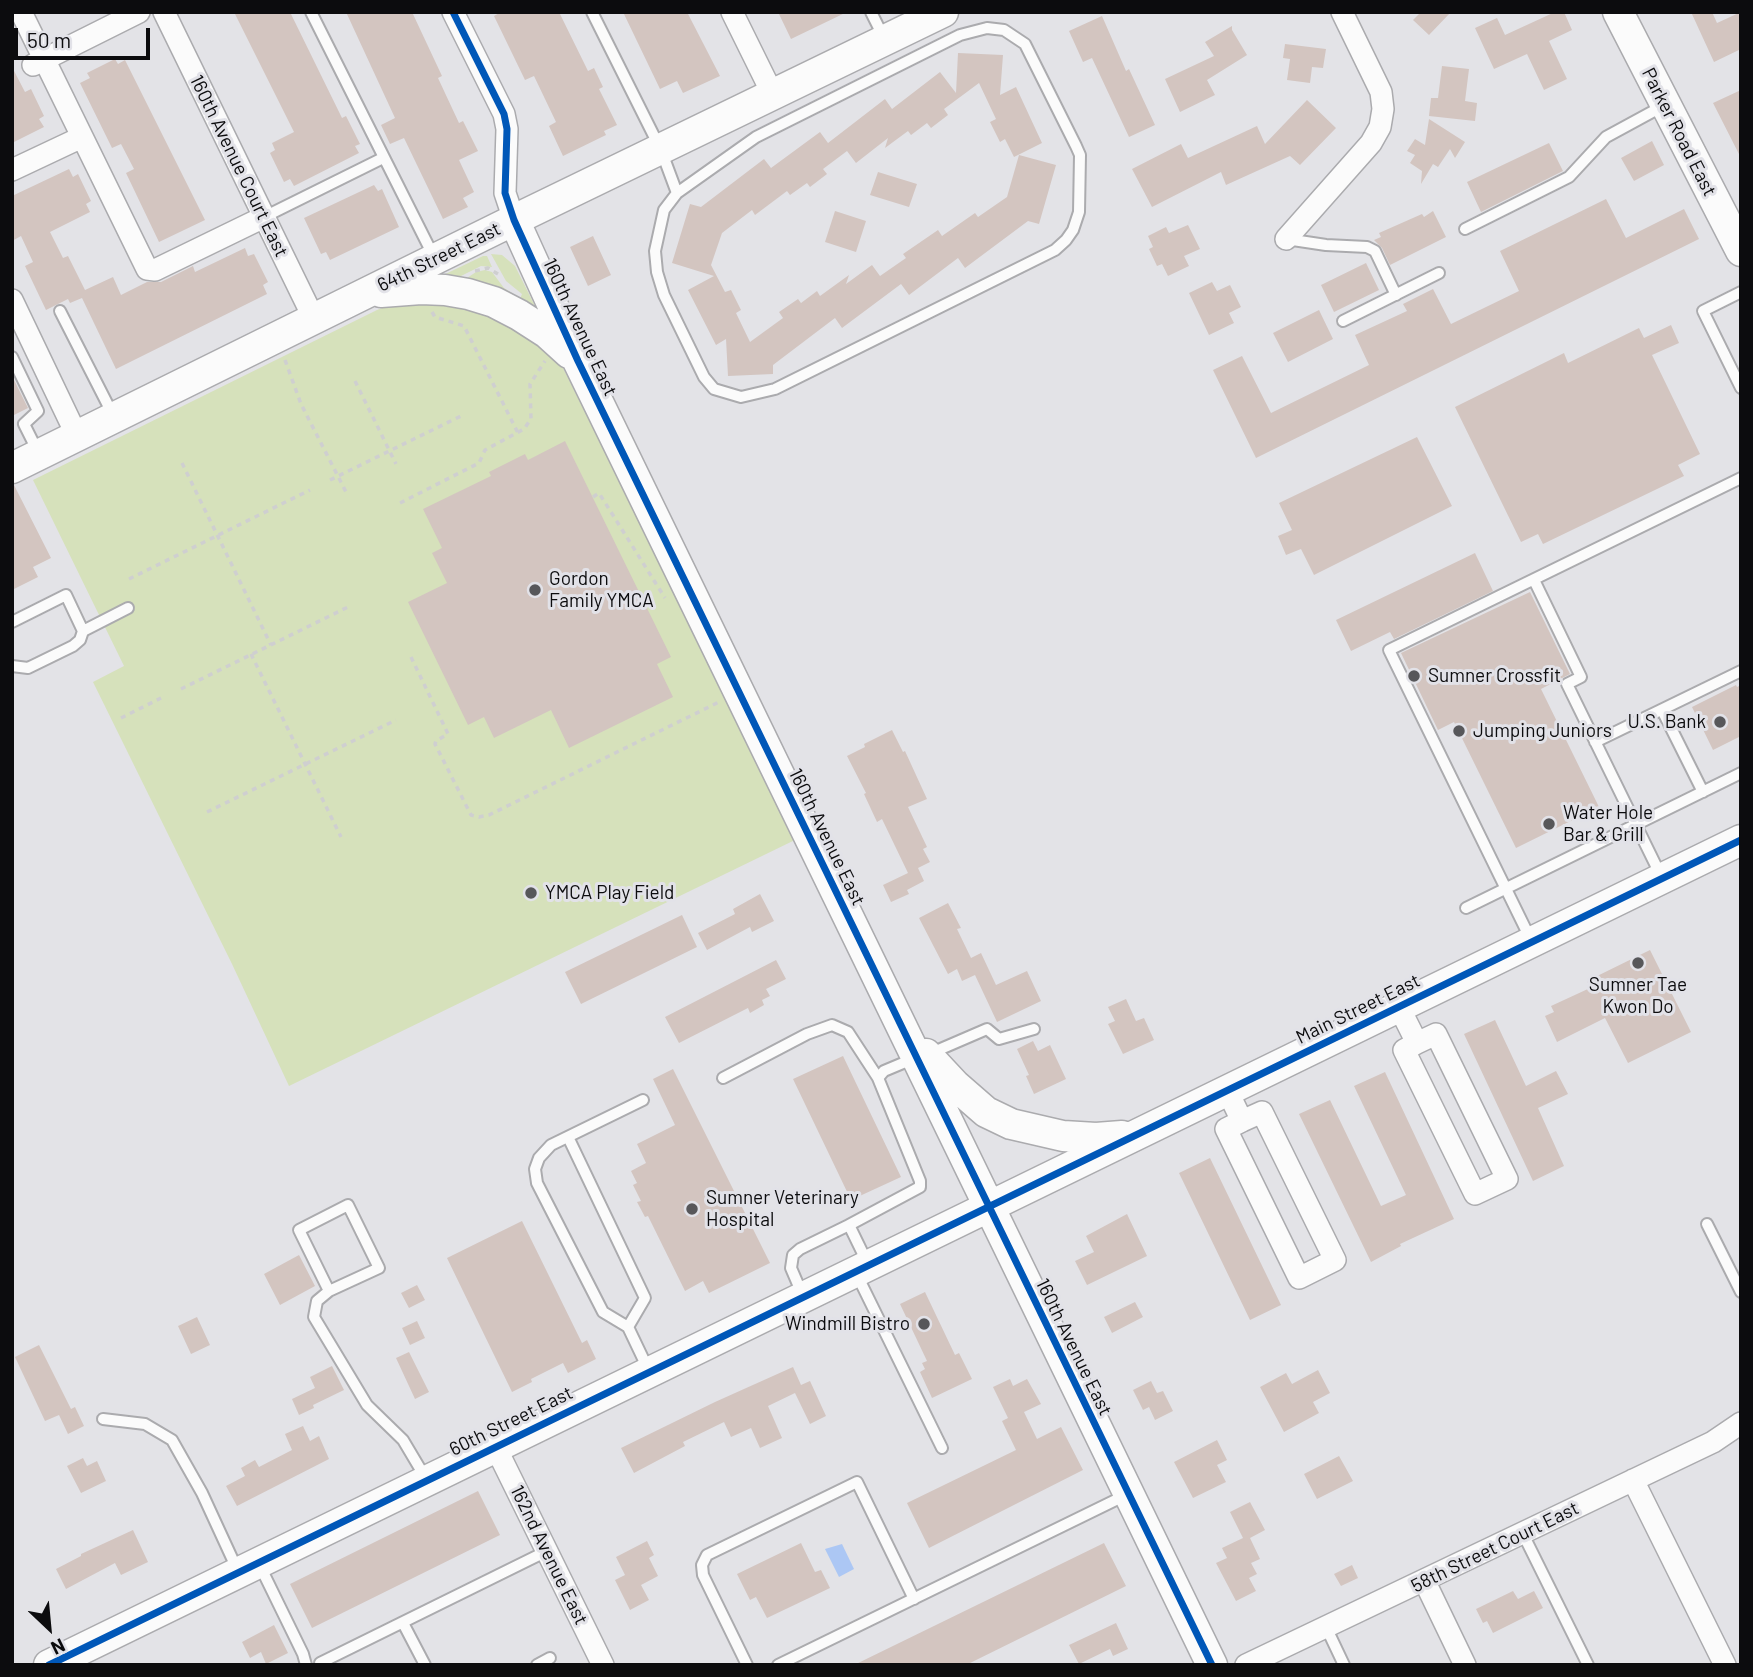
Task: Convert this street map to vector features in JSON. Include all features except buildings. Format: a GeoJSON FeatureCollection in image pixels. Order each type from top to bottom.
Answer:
{"type":"FeatureCollection","features":[{"type":"Feature","properties":{"kind":"street"},"geometry":{"type":"LineString","coordinates":[[20,12],[38,63],[82,137],[147,269],[155,270],[264,217]]}},
{"type":"Feature","properties":{"kind":"street"},"geometry":{"type":"LineString","coordinates":[[38,63],[139,12]]}},
{"type":"Feature","properties":{"kind":"street","name":"160th Avenue Court East"},"geometry":{"type":"LineString","coordinates":[[164,12],[314,319]]}},
{"type":"Feature","properties":{"kind":"street","name":"160th Avenue East"},"geometry":{"type":"LineString","coordinates":[[453,12],[504,114],[507,129],[505,193],[514,220],[578,361],[916,1048],[988,1206],[1212,1665]]}},
{"type":"Feature","properties":{"kind":"street"},"geometry":{"type":"LineString","coordinates":[[732,12],[773,96]]}},
{"type":"Feature","properties":{"kind":"street"},"geometry":{"type":"LineString","coordinates":[[1286,239],[1371,143],[1380,127],[1383,109],[1381,92],[1342,12]]}},
{"type":"Feature","properties":{"kind":"street","name":"Parker Road East"},"geometry":{"type":"LineString","coordinates":[[1618,12],[1741,251]]}},
{"type":"Feature","properties":{"kind":"street","name":"64th Street East"},"geometry":{"type":"LineString","coordinates":[[12,468],[885,40],[950,20]]}},
{"type":"Feature","properties":{"kind":"street"},"geometry":{"type":"LineString","coordinates":[[12,170],[82,137]]}},
{"type":"Feature","properties":{"kind":"street"},"geometry":{"type":"LineString","coordinates":[[367,293],[445,290],[481,298],[519,315],[547,333],[578,361]]}},
{"type":"Feature","properties":{"kind":"street"},"geometry":{"type":"LineString","coordinates":[[12,300],[77,436]]}},
{"type":"Feature","properties":{"kind":"street","name":"Main Street East"},"geometry":{"type":"LineString","coordinates":[[988,1206],[1741,840]]}},
{"type":"Feature","properties":{"kind":"street"},"geometry":{"type":"LineString","coordinates":[[1399,1007],[1417,1043]]}},
{"type":"Feature","properties":{"kind":"street"},"geometry":{"type":"LineString","coordinates":[[1436,1034],[1507,1179],[1475,1194],[1404,1050],[1417,1043],[1436,1034]]}},
{"type":"Feature","properties":{"kind":"street"},"geometry":{"type":"LineString","coordinates":[[916,1048],[986,1112],[1011,1124],[1063,1136],[1096,1138],[1136,1134]]}},
{"type":"Feature","properties":{"kind":"street"},"geometry":{"type":"LineString","coordinates":[[1227,1090],[1242,1121]]}},
{"type":"Feature","properties":{"kind":"street"},"geometry":{"type":"LineString","coordinates":[[1262,1112],[1335,1260],[1299,1278],[1226,1129],[1242,1121],[1262,1112]]}},
{"type":"Feature","properties":{"kind":"street","name":"60th Street East"},"geometry":{"type":"LineString","coordinates":[[49,1665],[988,1206]]}},
{"type":"Feature","properties":{"kind":"street","name":"58th Street Court East"},"geometry":{"type":"LineString","coordinates":[[1246,1665],[1713,1442],[1741,1423]]}},
{"type":"Feature","properties":{"kind":"street","name":"162nd Avenue East"},"geometry":{"type":"LineString","coordinates":[[495,1446],[603,1665]]}},
{"type":"Feature","properties":{"kind":"street"},"geometry":{"type":"LineString","coordinates":[[1633,1480],[1725,1665]]}},
{"type":"Feature","properties":{"kind":"street"},"geometry":{"type":"LineString","coordinates":[[1424,1580],[1465,1665]]}},
{"type":"Feature","properties":{"kind":"lane"},"geometry":{"type":"LineString","coordinates":[[311,12],[435,259]]}},
{"type":"Feature","properties":{"kind":"lane"},"geometry":{"type":"LineString","coordinates":[[592,12],[661,150],[677,193]]}},
{"type":"Feature","properties":{"kind":"lane"},"geometry":{"type":"LineString","coordinates":[[871,12],[885,40]]}},
{"type":"Feature","properties":{"kind":"lane"},"geometry":{"type":"LineString","coordinates":[[950,20],[1004,30],[1025,44],[1080,155],[1079,212],[1073,230],[1055,250],[775,389],[741,397],[714,389],[704,377],[664,295],[657,272],[655,251],[664,209],[677,193],[757,137],[950,20]]}},
{"type":"Feature","properties":{"kind":"lane"},"geometry":{"type":"LineString","coordinates":[[1465,229],[1569,177],[1606,137],[1665,105]]}},
{"type":"Feature","properties":{"kind":"lane"},"geometry":{"type":"LineString","coordinates":[[264,217],[383,158]]}},
{"type":"Feature","properties":{"kind":"lane"},"geometry":{"type":"LineString","coordinates":[[1286,239],[1367,247],[1375,251],[1396,295]]}},
{"type":"Feature","properties":{"kind":"lane"},"geometry":{"type":"LineString","coordinates":[[1343,321],[1439,274]]}},
{"type":"Feature","properties":{"kind":"lane"},"geometry":{"type":"LineString","coordinates":[[1741,292],[1703,311],[1741,388]]}},
{"type":"Feature","properties":{"kind":"lane"},"geometry":{"type":"LineString","coordinates":[[60,311],[114,418]]}},
{"type":"Feature","properties":{"kind":"lane"},"geometry":{"type":"LineString","coordinates":[[12,357],[38,411],[24,424],[39,455]]}},
{"type":"Feature","properties":{"kind":"lane"},"geometry":{"type":"LineString","coordinates":[[1532,943],[1389,650],[1741,478]]}},
{"type":"Feature","properties":{"kind":"lane"},"geometry":{"type":"LineString","coordinates":[[1534,580],[1581,677],[1567,684],[1662,879]]}},
{"type":"Feature","properties":{"kind":"lane"},"geometry":{"type":"LineString","coordinates":[[12,622],[66,596],[83,631],[80,640],[73,646],[28,668],[12,666]]}},
{"type":"Feature","properties":{"kind":"lane"},"geometry":{"type":"LineString","coordinates":[[83,631],[128,608]]}},
{"type":"Feature","properties":{"kind":"lane"},"geometry":{"type":"LineString","coordinates":[[1595,742],[1741,671]]}},
{"type":"Feature","properties":{"kind":"lane"},"geometry":{"type":"LineString","coordinates":[[1662,710],[1703,792]]}},
{"type":"Feature","properties":{"kind":"lane"},"geometry":{"type":"LineString","coordinates":[[1466,908],[1741,773]]}},
{"type":"Feature","properties":{"kind":"lane"},"geometry":{"type":"LineString","coordinates":[[723,1078],[807,1034],[832,1025],[848,1032],[878,1078],[920,1181],[920,1188],[793,1255],[791,1268],[803,1296]]}},
{"type":"Feature","properties":{"kind":"lane"},"geometry":{"type":"LineString","coordinates":[[878,1078],[916,1048],[987,1029],[999,1039],[1034,1029]]}},
{"type":"Feature","properties":{"kind":"lane"},"geometry":{"type":"LineString","coordinates":[[643,1100],[551,1146],[539,1158],[535,1169],[537,1184],[603,1312],[628,1326],[649,1371]]}},
{"type":"Feature","properties":{"kind":"lane"},"geometry":{"type":"LineString","coordinates":[[568,1137],[645,1298],[628,1326]]}},
{"type":"Feature","properties":{"kind":"lane"},"geometry":{"type":"LineString","coordinates":[[329,1291],[299,1230],[348,1205],[379,1268],[329,1291],[317,1301],[314,1317],[367,1405],[403,1440],[427,1480]]}},
{"type":"Feature","properties":{"kind":"lane"},"geometry":{"type":"LineString","coordinates":[[1707,1224],[1741,1292]]}},
{"type":"Feature","properties":{"kind":"lane"},"geometry":{"type":"LineString","coordinates":[[849,1225],[861,1267],[942,1448]]}},
{"type":"Feature","properties":{"kind":"lane"},"geometry":{"type":"LineString","coordinates":[[103,1419],[145,1424],[172,1440],[303,1654],[306,1665]]}},
{"type":"Feature","properties":{"kind":"lane"},"geometry":{"type":"LineString","coordinates":[[747,1665],[703,1575],[702,1565],[707,1555],[858,1482],[914,1599]]}},
{"type":"Feature","properties":{"kind":"lane"},"geometry":{"type":"LineString","coordinates":[[778,1665],[1129,1494]]}},
{"type":"Feature","properties":{"kind":"lane"},"geometry":{"type":"LineString","coordinates":[[1523,1534],[1588,1665]]}},
{"type":"Feature","properties":{"kind":"lane"},"geometry":{"type":"LineString","coordinates":[[320,1663],[547,1551]]}},
{"type":"Feature","properties":{"kind":"lane"},"geometry":{"type":"LineString","coordinates":[[404,1623],[425,1665]]}},
{"type":"Feature","properties":{"kind":"lane"},"geometry":{"type":"LineString","coordinates":[[1325,1627],[1344,1665]]}},
{"type":"Feature","properties":{"kind":"lane"},"geometry":{"type":"LineString","coordinates":[[537,1665],[550,1658]]}},
{"type":"Feature","properties":{"kind":"path"},"geometry":{"type":"LineString","coordinates":[[466,276],[481,268],[492,269],[498,274]]}},
{"type":"Feature","properties":{"kind":"path"},"geometry":{"type":"LineString","coordinates":[[431,303],[435,317],[464,326],[518,433]]}},
{"type":"Feature","properties":{"kind":"path"},"geometry":{"type":"LineString","coordinates":[[400,503],[480,463],[485,450],[518,433],[531,419],[530,384],[549,356]]}},
{"type":"Feature","properties":{"kind":"path"},"geometry":{"type":"LineString","coordinates":[[285,360],[300,404],[346,492]]}},
{"type":"Feature","properties":{"kind":"path"},"geometry":{"type":"LineString","coordinates":[[355,381],[396,464]]}},
{"type":"Feature","properties":{"kind":"path"},"geometry":{"type":"LineString","coordinates":[[330,480],[463,415]]}},
{"type":"Feature","properties":{"kind":"path"},"geometry":{"type":"LineString","coordinates":[[182,463],[271,645]]}},
{"type":"Feature","properties":{"kind":"path"},"geometry":{"type":"LineString","coordinates":[[129,579],[310,490]]}},
{"type":"Feature","properties":{"kind":"path"},"geometry":{"type":"LineString","coordinates":[[593,497],[599,493],[672,609]]}},
{"type":"Feature","properties":{"kind":"path"},"geometry":{"type":"LineString","coordinates":[[181,689],[348,607]]}},
{"type":"Feature","properties":{"kind":"path"},"geometry":{"type":"LineString","coordinates":[[251,654],[341,837]]}},
{"type":"Feature","properties":{"kind":"path"},"geometry":{"type":"LineString","coordinates":[[411,657],[449,734],[435,744],[471,816],[489,815],[719,702]]}},
{"type":"Feature","properties":{"kind":"path"},"geometry":{"type":"LineString","coordinates":[[121,718],[161,698]]}},
{"type":"Feature","properties":{"kind":"path"},"geometry":{"type":"LineString","coordinates":[[207,812],[396,720]]}},
{"type":"Feature","properties":{"kind":"green space"},"geometry":{"type":"Polygon","coordinates":[[[491,254],[502,255],[515,266],[540,316],[517,306],[522,294],[506,281],[491,254]]]}},
{"type":"Feature","properties":{"kind":"green space"},"geometry":{"type":"Polygon","coordinates":[[[487,256],[492,267],[481,266],[459,277],[465,284],[469,280],[467,278],[476,272],[492,272],[504,288],[515,295],[511,303],[435,279],[487,256]]]}},
{"type":"Feature","properties":{"kind":"green space"},"geometry":{"type":"Polygon","coordinates":[[[472,302],[556,354],[797,839],[289,1086],[93,682],[124,666],[33,480],[377,310],[392,304],[472,302]]]}},
{"type":"Feature","properties":{"kind":"water"},"geometry":{"type":"Polygon","coordinates":[[[842,1544],[854,1569],[839,1577],[825,1549],[842,1544]]]}},
{"type":"Feature","properties":{"kind":"cycle path"},"geometry":{"type":"LineString","coordinates":[[453,12],[504,114],[507,129],[505,193],[514,220],[578,361],[1212,1665]]}},
{"type":"Feature","properties":{"kind":"cycle path"},"geometry":{"type":"LineString","coordinates":[[49,1665],[1741,840]]}},
{"type":"Feature","properties":{"kind":"place","name":"Gordon Family YMCA"},"geometry":{"type":"Point","coordinates":[535,590]}},
{"type":"Feature","properties":{"kind":"place","name":"Sumner Crossfit"},"geometry":{"type":"Point","coordinates":[1414,676]}},
{"type":"Feature","properties":{"kind":"place","name":"U.S. Bank"},"geometry":{"type":"Point","coordinates":[1720,722]}},
{"type":"Feature","properties":{"kind":"place","name":"Jumping Juniors"},"geometry":{"type":"Point","coordinates":[1459,731]}},
{"type":"Feature","properties":{"kind":"place","name":"Water Hole Bar & Grill"},"geometry":{"type":"Point","coordinates":[1549,824]}},
{"type":"Feature","properties":{"kind":"place","name":"YMCA Play Field"},"geometry":{"type":"Point","coordinates":[531,893]}},
{"type":"Feature","properties":{"kind":"place","name":"Sumner Tae Kwon Do"},"geometry":{"type":"Point","coordinates":[1638,963]}},
{"type":"Feature","properties":{"kind":"place","name":"Sumner Veterinary Hospital"},"geometry":{"type":"Point","coordinates":[692,1209]}},
{"type":"Feature","properties":{"kind":"place","name":"Windmill Bistro"},"geometry":{"type":"Point","coordinates":[924,1324]}}]}
